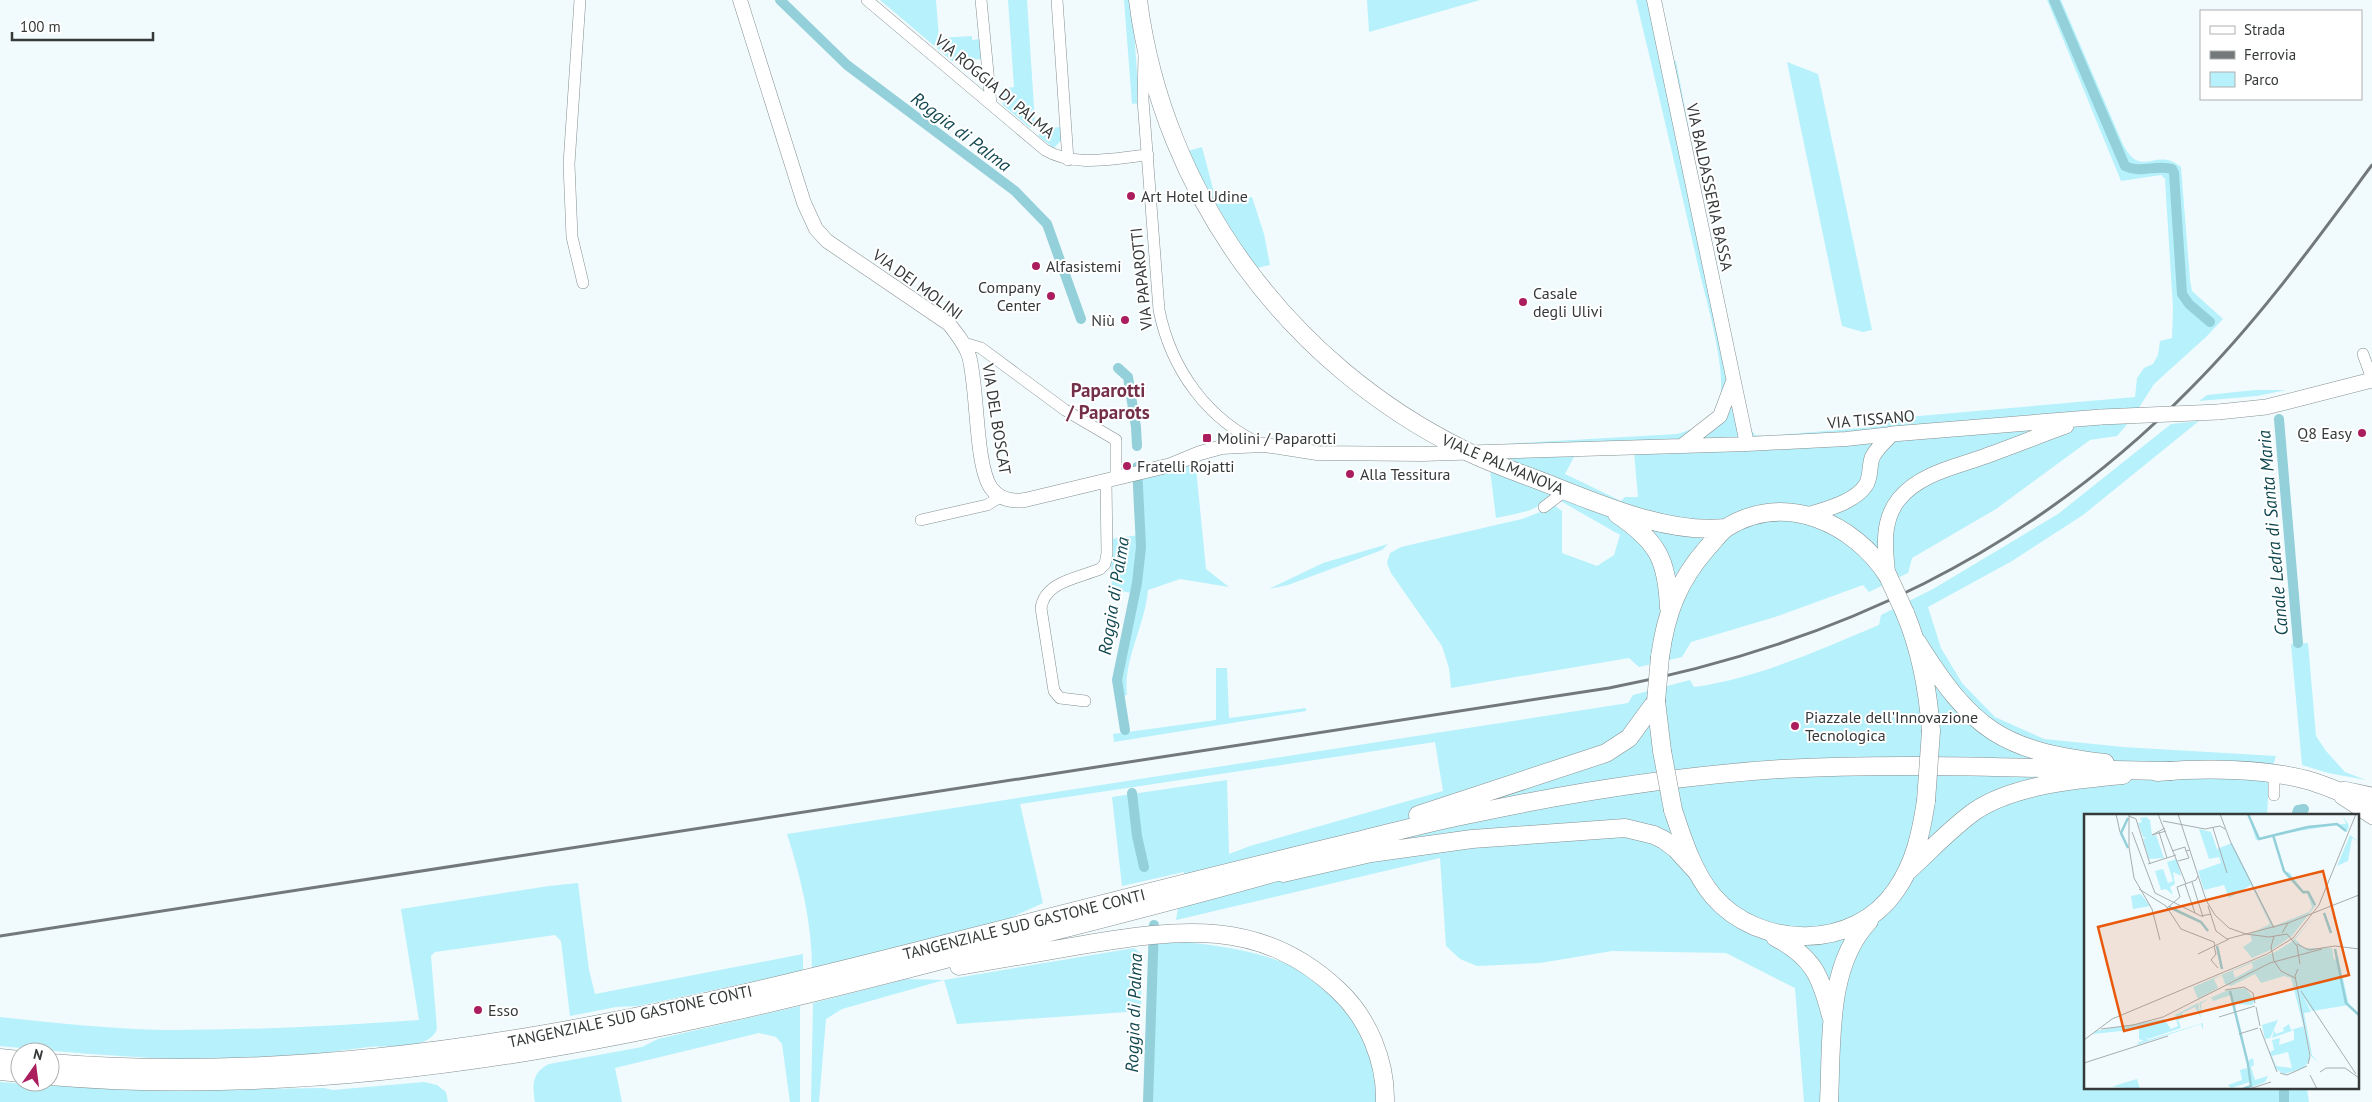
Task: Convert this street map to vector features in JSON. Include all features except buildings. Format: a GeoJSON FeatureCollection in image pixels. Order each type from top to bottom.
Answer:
{"type":"FeatureCollection","features":[{"type":"Feature","properties":{"kind":"main road","name":"VIALE PALMANOVA"},"geometry":{"type":"LineString","coordinates":[[1138,0],[1145,45],[1162,106],[1185,167],[1219,229],[1262,290],[1298,332],[1345,373],[1397,412],[1466,451],[1605,505],[1677,526],[1696,529],[1726,528]]}},
{"type":"Feature","properties":{"kind":"main road","name":"VIA TISSANO"},"geometry":{"type":"LineString","coordinates":[[1892,434],[1986,428],[2101,417],[2218,412],[2278,404],[2372,380]]}},
{"type":"Feature","properties":{"kind":"main road"},"geometry":{"type":"LineString","coordinates":[[1888,576],[1885,555],[1888,519],[1899,499],[1914,486],[1930,477],[2085,419]]}},
{"type":"Feature","properties":{"kind":"main road"},"geometry":{"type":"LineString","coordinates":[[1984,457],[1991,442],[1986,428]]}},
{"type":"Feature","properties":{"kind":"main road"},"geometry":{"type":"LineString","coordinates":[[1808,514],[1826,509],[1858,494],[1866,485],[1872,459],[1892,434]]}},
{"type":"Feature","properties":{"kind":"main road","name":"VIALE PALMANOVA"},"geometry":{"type":"LineString","coordinates":[[1605,505],[1634,526],[1652,543],[1663,562],[1668,580],[1669,610]]}},
{"type":"Feature","properties":{"kind":"main road"},"geometry":{"type":"LineString","coordinates":[[1697,872],[1674,810],[1662,751],[1656,701],[1660,657],[1669,610],[1692,568],[1726,528],[1751,518],[1788,512],[1808,514],[1831,523],[1860,542],[1877,559],[1888,576],[1917,642],[1927,687],[1931,732],[1926,801],[1921,833],[1909,870]]}},
{"type":"Feature","properties":{"kind":"main road"},"geometry":{"type":"LineString","coordinates":[[1917,642],[1942,682],[1967,711],[1990,730],[2011,742],[2060,758],[2170,771]]}},
{"type":"Feature","properties":{"kind":"main road"},"geometry":{"type":"LineString","coordinates":[[1197,879],[1466,801],[1597,756],[1619,746],[1629,738],[1656,701]]}},
{"type":"Feature","properties":{"kind":"main road"},"geometry":{"type":"LineString","coordinates":[[1249,880],[1349,852],[1469,822],[1616,795],[1688,784],[1900,767]]}},
{"type":"Feature","properties":{"kind":"main road"},"geometry":{"type":"LineString","coordinates":[[1197,879],[1469,814],[1613,787],[1781,769],[1900,767],[2248,772],[2274,774],[2314,783],[2372,805]]}},
{"type":"Feature","properties":{"kind":"main road"},"geometry":{"type":"LineString","coordinates":[[1829,1102],[1833,1026],[1839,976],[1844,960],[1856,937],[1895,892],[1909,870],[1955,826],[1977,810],[2003,798],[2027,790],[2067,782],[2170,771]]}},
{"type":"Feature","properties":{"kind":"main road"},"geometry":{"type":"LineString","coordinates":[[1249,880],[1380,852],[1472,839],[1611,829],[1639,830],[1654,834],[1676,848],[1724,907],[1745,922],[1788,944],[1810,962],[1824,988],[1833,1026]]}},
{"type":"Feature","properties":{"kind":"main road","name":"TANGENZIALE SUD GASTONE CONTI"},"geometry":{"type":"LineString","coordinates":[[60,1063],[97,1066],[217,1068],[352,1061],[493,1044],[665,1012],[830,974],[1197,879]]}},
{"type":"Feature","properties":{"kind":"main road","name":"TANGENZIALE SUD GASTONE CONTI"},"geometry":{"type":"LineString","coordinates":[[60,1077],[95,1080],[215,1082],[328,1076],[494,1058],[668,1025],[841,987],[1249,880]]}},
{"type":"Feature","properties":{"kind":"main road"},"geometry":{"type":"LineString","coordinates":[[1762,930],[1792,936],[1831,933],[1858,924],[1880,910]]}},
{"type":"Feature","properties":{"kind":"main road"},"geometry":{"type":"LineString","coordinates":[[841,987],[1155,933],[1188,932],[1234,937],[1281,950],[1303,961],[1328,980],[1359,1013],[1375,1046],[1381,1066],[1385,1083],[1385,1102]]}},
{"type":"Feature","properties":{"kind":"street"},"geometry":{"type":"LineString","coordinates":[[580,0],[569,164],[572,237],[583,283]]}},
{"type":"Feature","properties":{"kind":"street","name":"VIA DEI MOLINI"},"geometry":{"type":"LineString","coordinates":[[740,0],[804,203],[816,229],[827,241],[949,324],[964,343],[981,348],[1065,410],[1116,440],[1111,480]]}},
{"type":"Feature","properties":{"kind":"street","name":"VIA ROGGIA DI PALMA"},"geometry":{"type":"LineString","coordinates":[[867,0],[1045,150],[1068,160],[1148,155]]}},
{"type":"Feature","properties":{"kind":"street"},"geometry":{"type":"LineString","coordinates":[[981,0],[991,104]]}},
{"type":"Feature","properties":{"kind":"street"},"geometry":{"type":"LineString","coordinates":[[1057,0],[1068,160]]}},
{"type":"Feature","properties":{"kind":"street","name":"VIA BALDASSERIA BASSA"},"geometry":{"type":"LineString","coordinates":[[1654,0],[1747,444]]}},
{"type":"Feature","properties":{"kind":"street","name":"VIA PAPAROTTI"},"geometry":{"type":"LineString","coordinates":[[1145,45],[1143,82],[1159,310],[1169,348],[1180,370],[1208,405],[1234,429],[1265,446],[1317,453],[1358,455],[1466,451]]}},
{"type":"Feature","properties":{"kind":"street","name":"VIA DEL BOSCAT"},"geometry":{"type":"LineString","coordinates":[[964,343],[972,373],[984,472],[990,488],[1000,497]]}},
{"type":"Feature","properties":{"kind":"street"},"geometry":{"type":"LineString","coordinates":[[2362,354],[2372,380]]}},
{"type":"Feature","properties":{"kind":"street"},"geometry":{"type":"LineString","coordinates":[[1726,444],[1719,428],[1720,416],[1733,380]]}},
{"type":"Feature","properties":{"kind":"street"},"geometry":{"type":"LineString","coordinates":[[1683,445],[1720,416]]}},
{"type":"Feature","properties":{"kind":"street","name":"VIA TISSANO"},"geometry":{"type":"LineString","coordinates":[[1466,451],[1747,444],[1846,439],[1892,434]]}},
{"type":"Feature","properties":{"kind":"street"},"geometry":{"type":"LineString","coordinates":[[1846,439],[1857,443],[1872,459]]}},
{"type":"Feature","properties":{"kind":"street"},"geometry":{"type":"LineString","coordinates":[[921,520],[987,505],[1000,497],[1019,501],[1138,474],[1222,447],[1265,446]]}},
{"type":"Feature","properties":{"kind":"street"},"geometry":{"type":"LineString","coordinates":[[1085,701],[1060,698],[1054,692],[1041,608],[1043,598],[1050,590],[1100,569],[1105,564],[1108,553],[1111,480]]}},
{"type":"Feature","properties":{"kind":"street"},"geometry":{"type":"LineString","coordinates":[[1544,507],[1565,491]]}},
{"type":"Feature","properties":{"kind":"street"},"geometry":{"type":"LineString","coordinates":[[2274,774],[2274,795]]}},
{"type":"Feature","properties":{"kind":"street"},"geometry":{"type":"LineString","coordinates":[[2314,783],[2351,788],[2372,794]]}},
{"type":"Feature","properties":{"kind":"street"},"geometry":{"type":"LineString","coordinates":[[2314,783],[2372,818]]}},
{"type":"Feature","properties":{"kind":"green space"},"geometry":{"type":"Polygon","coordinates":[[[880,0],[936,0],[939,38],[972,36],[972,40],[980,39],[981,59],[952,61],[880,0]]]}},
{"type":"Feature","properties":{"kind":"green space"},"geometry":{"type":"Polygon","coordinates":[[[1008,0],[1027,0],[1035,122],[1030,128],[1003,105],[1001,89],[1014,87],[1008,0]]]}},
{"type":"Feature","properties":{"kind":"green space"},"geometry":{"type":"Polygon","coordinates":[[[1124,0],[1132,0],[1139,103],[1132,104],[1124,0]]]}},
{"type":"Feature","properties":{"kind":"green space"},"geometry":{"type":"Polygon","coordinates":[[[1367,0],[1480,0],[1369,32],[1367,0]]]}},
{"type":"Feature","properties":{"kind":"green space"},"geometry":{"type":"Polygon","coordinates":[[[1636,0],[1658,0],[1673,61],[1676,61],[1745,408],[1755,435],[1766,436],[1873,427],[1874,421],[1885,419],[2135,397],[2137,378],[2144,368],[2153,364],[2158,355],[2160,341],[2172,338],[2173,308],[2165,179],[2161,175],[2121,181],[2047,0],[2061,0],[2122,142],[2129,154],[2142,162],[2163,159],[2172,161],[2181,167],[2192,291],[2223,319],[2154,384],[2131,420],[2117,436],[2090,440],[1996,509],[1912,558],[1908,573],[1869,592],[1863,585],[1775,617],[1691,642],[1682,657],[1639,667],[1629,658],[1451,688],[1449,668],[1442,646],[1391,573],[1387,563],[1390,553],[1401,547],[1522,519],[1554,505],[1562,511],[1562,553],[1597,566],[1614,555],[1620,535],[1550,495],[1546,501],[1533,509],[1496,518],[1487,445],[1677,434],[1704,422],[1714,411],[1720,397],[1720,370],[1715,336],[1636,0]],[[1634,452],[1576,453],[1565,474],[1621,501],[1625,497],[1638,497],[1634,452]]]}},
{"type":"Feature","properties":{"kind":"green space"},"geometry":{"type":"Polygon","coordinates":[[[1787,62],[1818,74],[1872,330],[1863,332],[1842,326],[1787,62]]]}},
{"type":"Feature","properties":{"kind":"green space"},"geometry":{"type":"Polygon","coordinates":[[[1063,127],[1064,137],[1054,148],[1038,136],[1045,128],[1063,127]]]}},
{"type":"Feature","properties":{"kind":"green space"},"geometry":{"type":"Polygon","coordinates":[[[1202,147],[1217,204],[1252,197],[1264,234],[1270,265],[1257,268],[1237,240],[1220,211],[1188,151],[1202,147]]]}},
{"type":"Feature","properties":{"kind":"green space"},"geometry":{"type":"Polygon","coordinates":[[[2255,390],[2286,390],[2257,396],[2199,401],[2207,395],[2255,390]]]}},
{"type":"Feature","properties":{"kind":"green space"},"geometry":{"type":"Polygon","coordinates":[[[2199,421],[2083,515],[2012,561],[1928,607],[1941,648],[1962,683],[1995,717],[2044,739],[2123,747],[2276,756],[2269,778],[2267,814],[2084,814],[2084,1090],[2307,1090],[2309,1102],[1804,1102],[1795,988],[1726,953],[1612,951],[1540,963],[1477,966],[1460,959],[1446,946],[1440,858],[1176,920],[1184,872],[1122,886],[1112,797],[1227,780],[1229,854],[1250,846],[1443,791],[1435,742],[1020,804],[1043,903],[1008,919],[812,970],[810,935],[805,901],[787,834],[1628,703],[1633,695],[1690,680],[1694,687],[1718,683],[1765,670],[1879,625],[1881,615],[1933,589],[2058,514],[2171,424],[2199,421]]]}},
{"type":"Feature","properties":{"kind":"green space"},"geometry":{"type":"Polygon","coordinates":[[[1195,458],[1206,569],[1229,587],[1180,579],[1148,590],[1143,617],[1128,668],[1127,695],[1122,696],[1120,680],[1142,566],[1140,477],[1195,458]]]}},
{"type":"Feature","properties":{"kind":"green space"},"geometry":{"type":"Polygon","coordinates":[[[1139,535],[1131,593],[1112,589],[1110,539],[1139,535]]]}},
{"type":"Feature","properties":{"kind":"green space"},"geometry":{"type":"Polygon","coordinates":[[[1388,544],[1382,550],[1288,585],[1269,589],[1323,563],[1388,544]]]}},
{"type":"Feature","properties":{"kind":"green space"},"geometry":{"type":"Polygon","coordinates":[[[2308,643],[2316,736],[2326,751],[2345,772],[2366,780],[2328,773],[2302,765],[2291,644],[2308,643]]]}},
{"type":"Feature","properties":{"kind":"green space"},"geometry":{"type":"Polygon","coordinates":[[[1216,668],[1227,668],[1229,718],[1306,708],[1306,711],[1114,742],[1113,734],[1216,720],[1216,668]]]}},
{"type":"Feature","properties":{"kind":"green space"},"geometry":{"type":"Polygon","coordinates":[[[578,883],[589,970],[595,994],[803,954],[803,971],[638,1006],[616,1007],[570,1016],[561,941],[555,935],[435,952],[431,956],[437,1029],[433,1036],[426,1041],[407,1046],[368,1047],[302,1057],[262,1060],[197,1060],[60,1052],[60,1042],[10,1042],[10,1047],[0,1046],[0,1017],[104,1027],[167,1030],[293,1027],[419,1020],[401,909],[578,883]]]}},
{"type":"Feature","properties":{"kind":"green space"},"geometry":{"type":"Polygon","coordinates":[[[1184,942],[1243,951],[1271,958],[1297,968],[1320,982],[1341,1001],[1358,1025],[1374,1066],[1378,1102],[1144,1102],[1150,944],[1184,942]]]}},
{"type":"Feature","properties":{"kind":"green space"},"geometry":{"type":"Polygon","coordinates":[[[1134,948],[1142,954],[1141,1011],[957,1024],[944,980],[1134,948]]]}},
{"type":"Feature","properties":{"kind":"green space"},"geometry":{"type":"Polygon","coordinates":[[[907,979],[944,980],[842,1009],[826,1019],[819,1102],[811,1102],[813,1003],[907,979]]]}},
{"type":"Feature","properties":{"kind":"green space"},"geometry":{"type":"Polygon","coordinates":[[[800,1006],[800,1102],[790,1102],[782,1044],[776,1037],[759,1033],[615,1068],[622,1102],[535,1102],[534,1080],[539,1071],[549,1064],[642,1047],[658,1039],[800,1006]]]}},
{"type":"Feature","properties":{"kind":"green space"},"geometry":{"type":"Polygon","coordinates":[[[0,1082],[10,1083],[10,1092],[60,1092],[60,1086],[202,1089],[324,1088],[333,1090],[424,1082],[437,1085],[446,1092],[448,1102],[0,1102],[0,1082]]]}},
{"type":"Feature","properties":{"kind":"waterway","name":"Roggia di Palma"},"geometry":{"type":"LineString","coordinates":[[780,0],[847,65],[1015,191],[1047,224],[1081,319]]}},
{"type":"Feature","properties":{"kind":"waterway","name":"Canale Ledra di Santa Maria"},"geometry":{"type":"LineString","coordinates":[[2054,0],[2125,166],[2137,169],[2166,168],[2172,169],[2174,173],[2182,294],[2189,304],[2210,322]]}},
{"type":"Feature","properties":{"kind":"waterway","name":"Roggia di Palma"},"geometry":{"type":"LineString","coordinates":[[1118,368],[1128,377],[1137,446]]}},
{"type":"Feature","properties":{"kind":"waterway","name":"Canale Ledra di Santa Maria"},"geometry":{"type":"LineString","coordinates":[[2279,419],[2298,643]]}},
{"type":"Feature","properties":{"kind":"waterway","name":"Roggia di Palma"},"geometry":{"type":"LineString","coordinates":[[1125,730],[1117,680],[1137,583],[1141,547],[1137,467]]}},
{"type":"Feature","properties":{"kind":"waterway","name":"Roggia di Palma"},"geometry":{"type":"LineString","coordinates":[[1132,793],[1137,836],[1144,867]]}},
{"type":"Feature","properties":{"kind":"waterway","name":"Canale Ledra di Santa Maria"},"geometry":{"type":"LineString","coordinates":[[2297,814],[2298,810],[2304,809]]}},
{"type":"Feature","properties":{"kind":"waterway","name":"Roggia di Palma"},"geometry":{"type":"LineString","coordinates":[[1148,1102],[1154,925]]}},
{"type":"Feature","properties":{"kind":"waterway","name":"Canale Ledra di Santa Maria"},"geometry":{"type":"LineString","coordinates":[[2284,1090],[2284,1102]]}},
{"type":"Feature","properties":{"kind":"railway"},"geometry":{"type":"LineString","coordinates":[[0,936],[1609,688],[1692,670],[1772,646],[1849,618],[1924,584],[1995,544],[2063,498],[2129,446],[2191,388],[2240,335],[2286,280],[2372,165]]}},
{"type":"Feature","properties":{"kind":"place","name":"Art Hotel Udine"},"geometry":{"type":"Point","coordinates":[1131,196]}},
{"type":"Feature","properties":{"kind":"place","name":"Alfasistemi"},"geometry":{"type":"Point","coordinates":[1036,266]}},
{"type":"Feature","properties":{"kind":"place","name":"Company Center"},"geometry":{"type":"Point","coordinates":[1051,296]}},
{"type":"Feature","properties":{"kind":"place","name":"Casale degli Ulivi"},"geometry":{"type":"Point","coordinates":[1523,302]}},
{"type":"Feature","properties":{"kind":"place","name":"Niù"},"geometry":{"type":"Point","coordinates":[1125,320]}},
{"type":"Feature","properties":{"kind":"place","name":"Q8 Easy"},"geometry":{"type":"Point","coordinates":[2362,433]}},
{"type":"Feature","properties":{"kind":"place","name":"Molini / Paparotti"},"geometry":{"type":"Point","coordinates":[1207,438]}},
{"type":"Feature","properties":{"kind":"place","name":"Fratelli Rojatti"},"geometry":{"type":"Point","coordinates":[1127,466]}},
{"type":"Feature","properties":{"kind":"place","name":"Alla Tessitura"},"geometry":{"type":"Point","coordinates":[1350,474]}},
{"type":"Feature","properties":{"kind":"place","name":"Piazzale dell'Innovazione Tecnologica"},"geometry":{"type":"Point","coordinates":[1795,726]}},
{"type":"Feature","properties":{"kind":"place","name":"Esso"},"geometry":{"type":"Point","coordinates":[478,1010]}},
{"type":"Feature","properties":{"kind":"district","name":"Paparotti / Paparots"},"geometry":{"type":"Point","coordinates":[1108,401]}}]}
